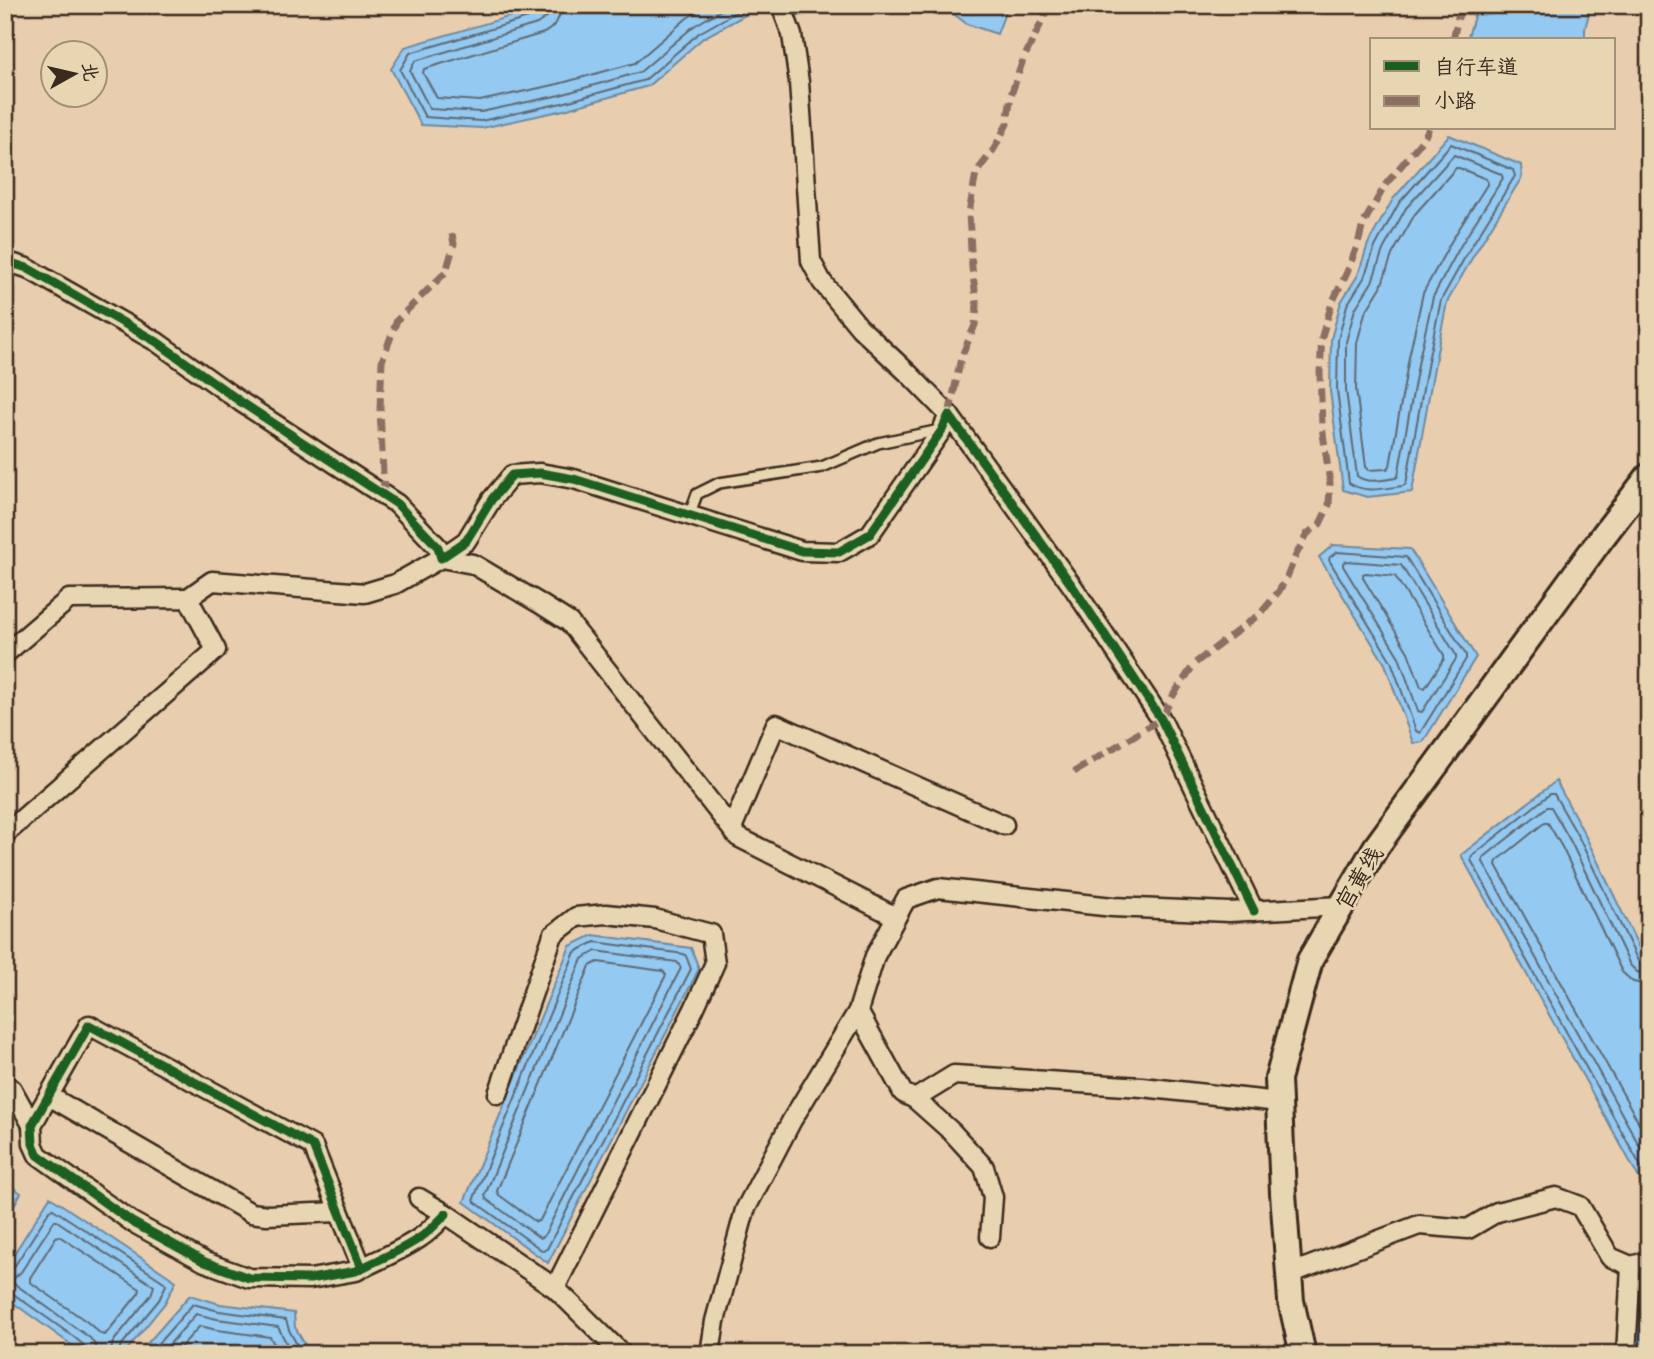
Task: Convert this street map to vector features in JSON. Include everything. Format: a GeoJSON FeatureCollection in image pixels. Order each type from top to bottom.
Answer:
{"type":"FeatureCollection","features":[{"type":"Feature","properties":{"kind":"street"},"geometry":{"type":"LineString","coordinates":[[781,5],[792,35],[799,82],[811,261],[821,282],[860,328],[911,375],[1073,587],[1161,719],[1254,911]]}},
{"type":"Feature","properties":{"kind":"street"},"geometry":{"type":"LineString","coordinates":[[5,261],[27,268],[157,342],[242,402],[397,504],[438,547],[441,558]]}},
{"type":"Feature","properties":{"kind":"street"},"geometry":{"type":"LineString","coordinates":[[5,654],[69,599],[188,598],[212,581],[365,593],[395,584],[466,541],[492,499],[512,475],[540,473],[574,479],[802,551],[839,552],[870,534],[945,422]]}},
{"type":"Feature","properties":{"kind":"street","name":"官黄线"},"geometry":{"type":"LineString","coordinates":[[1303,1354],[1291,1301],[1278,1079],[1310,960],[1376,847],[1649,476]]}},
{"type":"Feature","properties":{"kind":"street"},"geometry":{"type":"LineString","coordinates":[[441,558],[473,564],[569,622],[738,837],[896,917]]}},
{"type":"Feature","properties":{"kind":"street"},"geometry":{"type":"LineString","coordinates":[[5,834],[216,650],[188,598]]}},
{"type":"Feature","properties":{"kind":"street"},"geometry":{"type":"LineString","coordinates":[[732,828],[776,724],[1004,825]]}},
{"type":"Feature","properties":{"kind":"street"},"geometry":{"type":"LineString","coordinates":[[710,1354],[715,1321],[746,1209],[792,1119],[858,1011],[875,956],[906,899],[938,887],[1113,907],[1229,912],[1341,906]]}},
{"type":"Feature","properties":{"kind":"street"},"geometry":{"type":"LineString","coordinates":[[498,1094],[553,935],[576,917],[606,914],[655,919],[711,934],[715,963],[555,1288]]}},
{"type":"Feature","properties":{"kind":"street"},"geometry":{"type":"LineString","coordinates":[[858,1011],[903,1093],[915,1099],[952,1132],[984,1167],[993,1197],[990,1237]]}},
{"type":"Feature","properties":{"kind":"street"},"geometry":{"type":"LineString","coordinates":[[32,1125],[89,1024],[313,1146],[362,1268]]}},
{"type":"Feature","properties":{"kind":"street"},"geometry":{"type":"LineString","coordinates":[[915,1099],[954,1075],[1142,1087],[1279,1102]]}},
{"type":"Feature","properties":{"kind":"street"},"geometry":{"type":"LineString","coordinates":[[5,1085],[12,1089],[32,1125],[33,1144],[38,1155],[132,1222],[205,1262],[249,1278],[310,1279],[356,1271],[422,1237],[446,1214]]}},
{"type":"Feature","properties":{"kind":"street"},"geometry":{"type":"LineString","coordinates":[[48,1096],[251,1213],[267,1215],[339,1212]]}},
{"type":"Feature","properties":{"kind":"street"},"geometry":{"type":"LineString","coordinates":[[1289,1274],[1419,1225],[1468,1229],[1497,1212],[1556,1197],[1580,1206],[1610,1257],[1640,1264],[1626,1354]]}},
{"type":"Feature","properties":{"kind":"street"},"geometry":{"type":"LineString","coordinates":[[419,1198],[555,1288],[622,1354]]}},
{"type":"Feature","properties":{"kind":"lane"},"geometry":{"type":"LineString","coordinates":[[689,516],[697,494],[719,483],[822,467],[878,443],[945,422]]}},
{"type":"Feature","properties":{"kind":"water"},"geometry":{"type":"Polygon","coordinates":[[[539,5],[749,5],[747,14],[703,38],[648,86],[564,110],[482,128],[421,125],[391,69],[405,47],[532,10],[539,5]]]}},
{"type":"Feature","properties":{"kind":"water"},"geometry":{"type":"Polygon","coordinates":[[[792,5],[1008,5],[997,34],[967,24],[951,12],[828,10],[797,16],[792,5]]]}},
{"type":"Feature","properties":{"kind":"water"},"geometry":{"type":"Polygon","coordinates":[[[1480,5],[1591,5],[1585,38],[1468,38],[1480,5]]]}},
{"type":"Feature","properties":{"kind":"water"},"geometry":{"type":"Polygon","coordinates":[[[1449,135],[1521,165],[1522,177],[1447,302],[1412,492],[1367,497],[1343,490],[1330,391],[1331,339],[1341,302],[1358,275],[1368,244],[1393,199],[1449,135]]]}},
{"type":"Feature","properties":{"kind":"water"},"geometry":{"type":"Polygon","coordinates":[[[1333,545],[1410,549],[1476,657],[1423,742],[1413,743],[1385,664],[1319,557],[1333,545]]]}},
{"type":"Feature","properties":{"kind":"water"},"geometry":{"type":"Polygon","coordinates":[[[1556,781],[1644,958],[1649,960],[1649,1196],[1461,855],[1556,781]]]}},
{"type":"Feature","properties":{"kind":"water"},"geometry":{"type":"Polygon","coordinates":[[[593,935],[691,948],[699,969],[548,1263],[464,1202],[570,946],[593,935]]]}},
{"type":"Feature","properties":{"kind":"water"},"geometry":{"type":"Polygon","coordinates":[[[5,1182],[21,1193],[5,1221],[5,1182]]]}},
{"type":"Feature","properties":{"kind":"water"},"geometry":{"type":"Polygon","coordinates":[[[50,1197],[176,1281],[165,1303],[127,1350],[116,1354],[84,1354],[5,1297],[5,1268],[50,1197]]]}},
{"type":"Feature","properties":{"kind":"water"},"geometry":{"type":"Polygon","coordinates":[[[1649,1278],[1649,1354],[1637,1354],[1640,1281],[1649,1278]]]}},
{"type":"Feature","properties":{"kind":"water"},"geometry":{"type":"Polygon","coordinates":[[[190,1295],[220,1304],[294,1313],[295,1327],[310,1354],[138,1354],[190,1295]]]}},
{"type":"Feature","properties":{"kind":"marked path"},"geometry":{"type":"LineString","coordinates":[[949,415],[961,358],[975,325],[977,305],[969,213],[976,173],[994,149],[1007,124],[1011,95],[1023,60],[1050,5]]}},
{"type":"Feature","properties":{"kind":"marked path"},"geometry":{"type":"LineString","coordinates":[[1453,38],[1458,17],[1465,5]]}},
{"type":"Feature","properties":{"kind":"marked path"},"geometry":{"type":"LineString","coordinates":[[1074,772],[1161,719],[1195,663],[1261,613],[1279,591],[1307,534],[1320,524],[1329,505],[1330,483],[1322,426],[1322,336],[1332,303],[1358,244],[1363,224],[1386,184],[1428,130]]}},
{"type":"Feature","properties":{"kind":"marked path"},"geometry":{"type":"LineString","coordinates":[[384,495],[380,408],[382,361],[397,320],[446,272],[454,244],[452,234]]}},
{"type":"Feature","properties":{"kind":"cycle path"},"geometry":{"type":"LineString","coordinates":[[5,261],[27,268],[157,342],[241,402],[397,504],[438,547],[441,558],[466,541],[492,499],[512,475],[540,473],[574,479],[802,551],[839,552],[870,534],[942,430],[949,415],[1073,587],[1161,719],[1254,911]]}},
{"type":"Feature","properties":{"kind":"cycle path"},"geometry":{"type":"LineString","coordinates":[[362,1268],[313,1146],[89,1025],[32,1125],[33,1144],[38,1155],[132,1222],[205,1262],[249,1278],[310,1279],[356,1271],[397,1251],[413,1242],[446,1214]]}}]}
